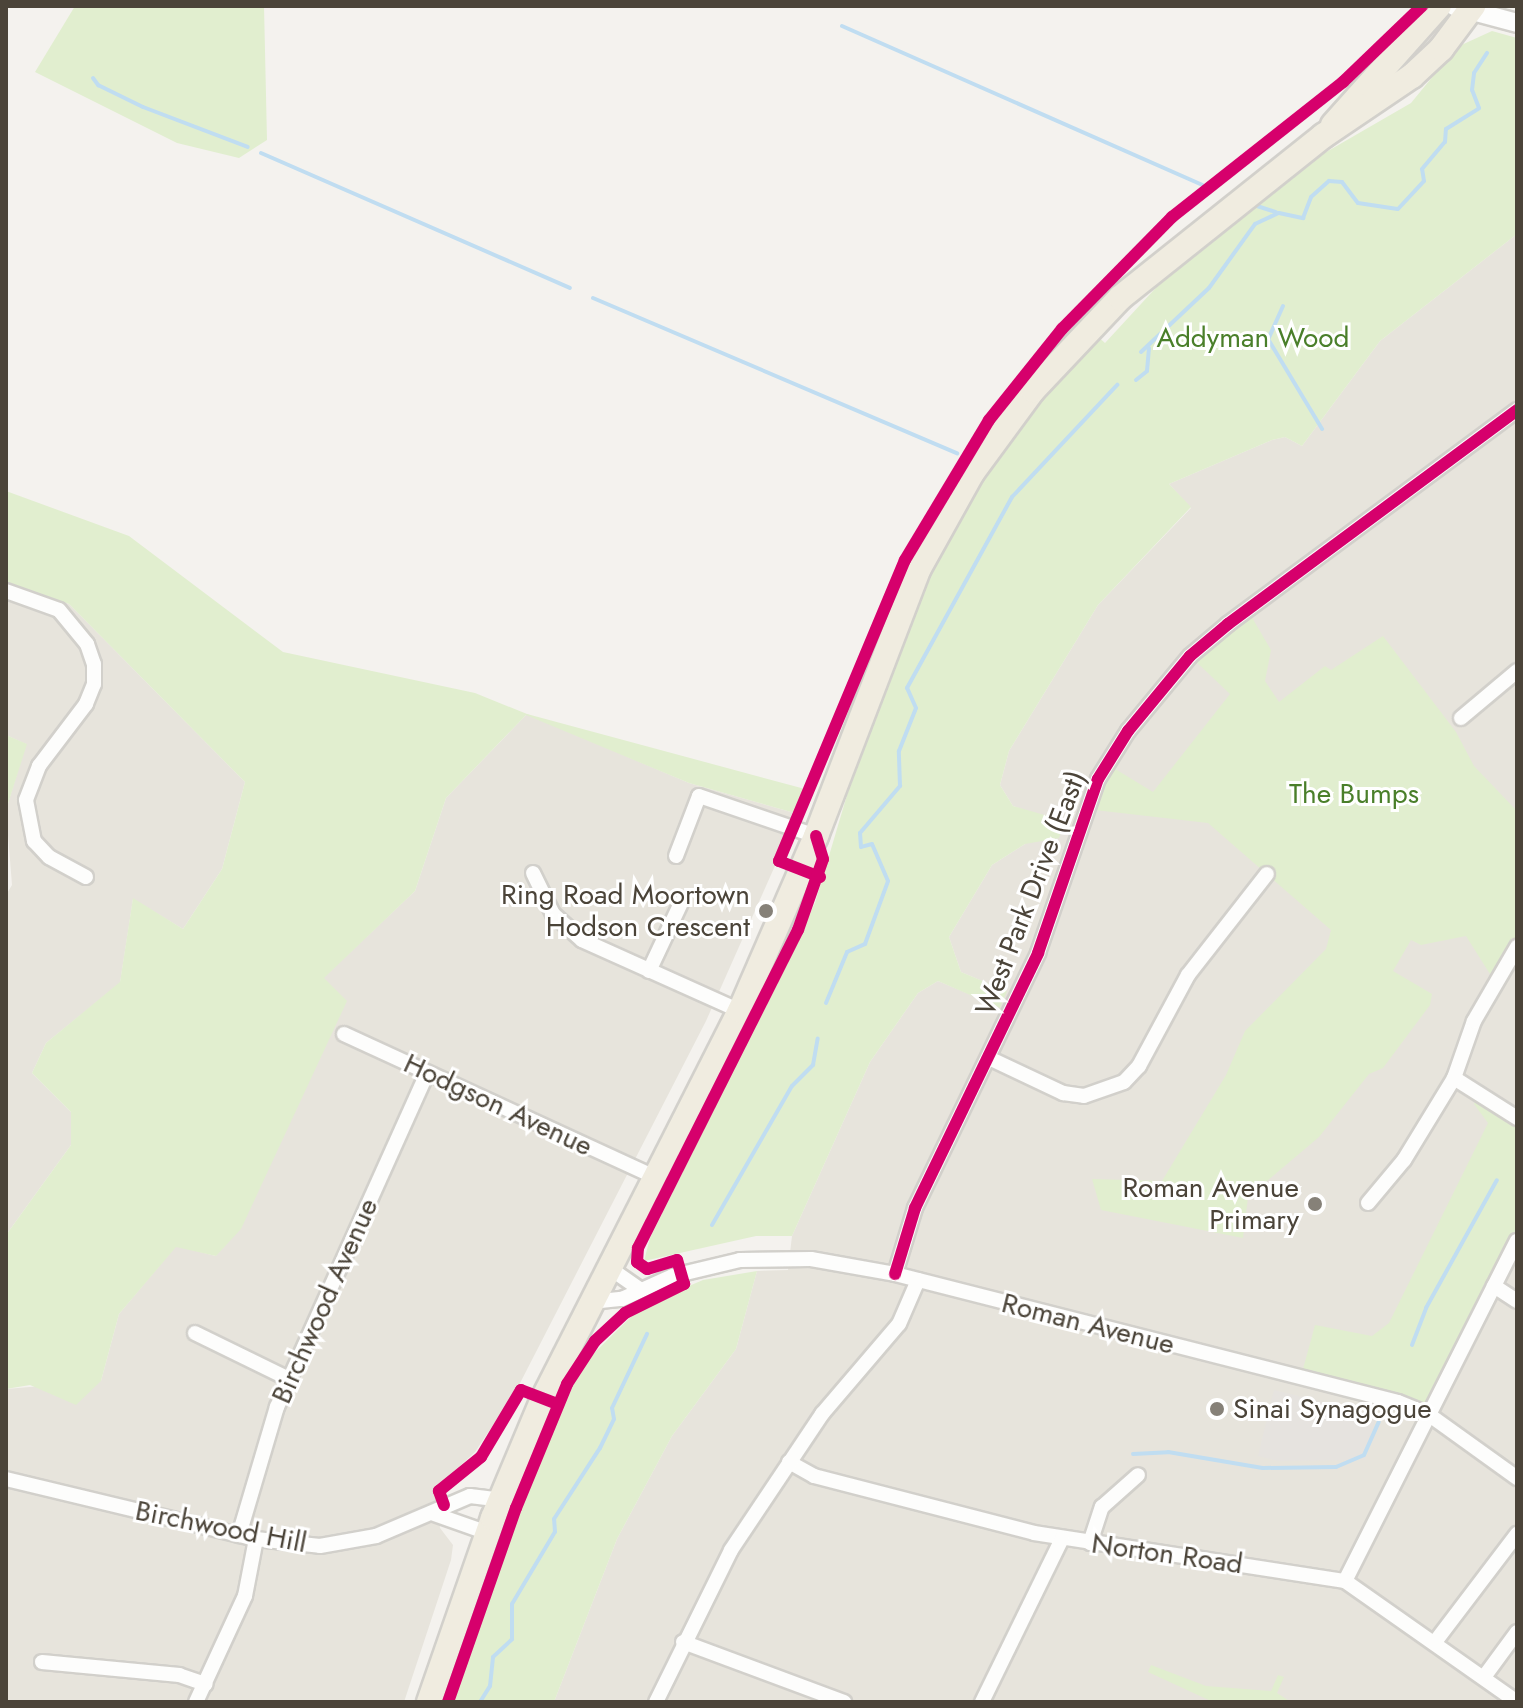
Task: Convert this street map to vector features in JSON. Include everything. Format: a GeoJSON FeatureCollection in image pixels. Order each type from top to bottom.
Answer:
{"type":"FeatureCollection","features":[{"type":"Feature","properties":{"kind":"highway"},"geometry":{"type":"LineString","coordinates":[[1323,136],[1439,6]]}},
{"type":"Feature","properties":{"kind":"highway"},"geometry":{"type":"LineString","coordinates":[[429,1702],[501,1500],[608,1267],[740,1011],[816,836],[918,570],[972,473],[1006,424],[1120,298],[1323,136],[1412,76],[1465,8]]}},
{"type":"Feature","properties":{"kind":"street"},"geometry":{"type":"LineString","coordinates":[[1503,6],[1517,12]]}},
{"type":"Feature","properties":{"kind":"street"},"geometry":{"type":"LineString","coordinates":[[1465,8],[1517,23]]}},
{"type":"Feature","properties":{"kind":"street","name":"West Park Drive (East)"},"geometry":{"type":"LineString","coordinates":[[895,1274],[915,1208],[991,1059],[1038,953],[1098,779],[1152,698],[1190,656],[1247,609],[1517,410]]}},
{"type":"Feature","properties":{"kind":"street"},"geometry":{"type":"LineString","coordinates":[[6,591],[59,610],[87,644],[94,664],[94,684],[86,704],[39,766],[26,800],[34,841],[49,857],[86,877]]}},
{"type":"Feature","properties":{"kind":"street"},"geometry":{"type":"LineString","coordinates":[[1461,718],[1517,671]]}},
{"type":"Feature","properties":{"kind":"street"},"geometry":{"type":"LineString","coordinates":[[676,856],[699,796],[816,836]]}},
{"type":"Feature","properties":{"kind":"street"},"geometry":{"type":"LineString","coordinates":[[533,873],[566,929],[649,971],[740,1011]]}},
{"type":"Feature","properties":{"kind":"street"},"geometry":{"type":"LineString","coordinates":[[991,1059],[1063,1093],[1084,1096],[1124,1082],[1139,1066],[1188,975],[1267,874]]}},
{"type":"Feature","properties":{"kind":"street"},"geometry":{"type":"LineString","coordinates":[[649,971],[682,901]]}},
{"type":"Feature","properties":{"kind":"street"},"geometry":{"type":"LineString","coordinates":[[1368,1203],[1404,1160],[1454,1078],[1474,1021],[1517,947]]}},
{"type":"Feature","properties":{"kind":"street","name":"Hodgson Avenue"},"geometry":{"type":"LineString","coordinates":[[344,1034],[653,1176]]}},
{"type":"Feature","properties":{"kind":"street","name":"Birchwood Avenue"},"geometry":{"type":"LineString","coordinates":[[239,1535],[289,1379],[427,1073]]}},
{"type":"Feature","properties":{"kind":"street"},"geometry":{"type":"LineString","coordinates":[[1454,1078],[1517,1118]]}},
{"type":"Feature","properties":{"kind":"street"},"geometry":{"type":"LineString","coordinates":[[1345,1581],[1517,1241]]}},
{"type":"Feature","properties":{"kind":"street","name":"Roman Avenue"},"geometry":{"type":"LineString","coordinates":[[591,1302],[622,1299],[639,1289],[740,1260],[775,1257],[895,1274],[1314,1380],[1428,1414],[1517,1478]]}},
{"type":"Feature","properties":{"kind":"street"},"geometry":{"type":"LineString","coordinates":[[608,1267],[639,1289]]}},
{"type":"Feature","properties":{"kind":"street"},"geometry":{"type":"LineString","coordinates":[[656,1702],[731,1550],[822,1414],[899,1324],[918,1280]]}},
{"type":"Feature","properties":{"kind":"street"},"geometry":{"type":"LineString","coordinates":[[1494,1286],[1517,1301]]}},
{"type":"Feature","properties":{"kind":"street"},"geometry":{"type":"LineString","coordinates":[[195,1333],[289,1379]]}},
{"type":"Feature","properties":{"kind":"street","name":"Norton Road"},"geometry":{"type":"LineString","coordinates":[[789,1462],[814,1476],[1062,1539],[1345,1581],[1517,1702]]}},
{"type":"Feature","properties":{"kind":"street"},"geometry":{"type":"LineString","coordinates":[[1090,1543],[1102,1507],[1138,1475]]}},
{"type":"Feature","properties":{"kind":"street","name":"Birchwood Hill"},"geometry":{"type":"LineString","coordinates":[[6,1479],[256,1539],[296,1545],[348,1544],[434,1514],[441,1506],[470,1496],[501,1500]]}},
{"type":"Feature","properties":{"kind":"street"},"geometry":{"type":"LineString","coordinates":[[434,1514],[488,1533]]}},
{"type":"Feature","properties":{"kind":"street"},"geometry":{"type":"LineString","coordinates":[[1435,1642],[1517,1534]]}},
{"type":"Feature","properties":{"kind":"street"},"geometry":{"type":"LineString","coordinates":[[196,1702],[245,1596],[256,1539]]}},
{"type":"Feature","properties":{"kind":"street"},"geometry":{"type":"LineString","coordinates":[[982,1702],[1007,1642],[1062,1539]]}},
{"type":"Feature","properties":{"kind":"street"},"geometry":{"type":"LineString","coordinates":[[1484,1677],[1517,1632]]}},
{"type":"Feature","properties":{"kind":"street"},"geometry":{"type":"LineString","coordinates":[[683,1642],[844,1702]]}},
{"type":"Feature","properties":{"kind":"street"},"geometry":{"type":"LineString","coordinates":[[42,1662],[179,1675],[205,1684]]}},
{"type":"Feature","properties":{"kind":"shaded area"},"geometry":{"type":"Polygon","coordinates":[[[1517,234],[1517,1702],[554,1702],[617,1539],[672,1436],[736,1349],[757,1271],[788,1270],[792,1236],[870,1062],[918,993],[938,981],[1000,1007],[1006,991],[961,972],[949,937],[992,865],[1025,844],[1040,816],[1013,806],[1000,785],[1009,751],[1098,605],[1191,508],[1169,484],[1272,440],[1285,437],[1302,446],[1380,341],[1517,234]]]}},
{"type":"Feature","properties":{"kind":"shaded area"},"geometry":{"type":"Polygon","coordinates":[[[6,582],[69,604],[245,782],[222,869],[183,929],[133,899],[120,983],[46,1043],[32,1073],[71,1112],[71,1145],[6,1235],[6,895],[12,885],[6,810],[26,744],[6,735],[6,582]]]}},
{"type":"Feature","properties":{"kind":"shaded area"},"geometry":{"type":"Polygon","coordinates":[[[527,714],[689,783],[798,814],[706,1021],[517,1389],[475,1452],[437,1487],[440,1528],[453,1545],[451,1560],[404,1702],[6,1702],[6,1389],[101,1381],[119,1314],[176,1246],[216,1256],[323,978],[415,891],[446,798],[527,714]]]}},
{"type":"Feature","properties":{"kind":"shaded area","name":"Sinai Synagogue"},"geometry":{"type":"Polygon","coordinates":[[[1274,1390],[1376,1415],[1365,1460],[1278,1461],[1258,1456],[1274,1390]]]}},
{"type":"Feature","properties":{"kind":"green space"},"geometry":{"type":"Polygon","coordinates":[[[75,6],[264,6],[267,140],[239,158],[177,143],[35,72],[75,6]]]}},
{"type":"Feature","properties":{"kind":"green space","name":"Addyman Wood"},"geometry":{"type":"Polygon","coordinates":[[[1492,31],[1517,38],[1517,234],[1380,341],[1302,446],[1285,437],[1272,440],[1169,484],[1191,507],[1098,605],[1009,751],[1000,785],[1013,806],[1065,821],[1059,838],[1025,844],[992,865],[949,937],[961,972],[1007,991],[1000,1008],[938,981],[918,993],[870,1062],[792,1236],[756,1236],[644,1261],[650,1238],[815,903],[850,785],[915,605],[979,483],[1023,421],[1095,334],[1105,343],[1164,279],[1283,177],[1411,103],[1457,47],[1492,31]]]}},
{"type":"Feature","properties":{"kind":"green space"},"geometry":{"type":"Polygon","coordinates":[[[6,491],[129,536],[283,652],[475,693],[527,714],[805,789],[798,814],[689,783],[526,715],[446,798],[415,891],[324,978],[347,1001],[241,1229],[216,1256],[176,1247],[119,1314],[101,1381],[76,1405],[30,1385],[6,1389],[6,1235],[71,1145],[71,1112],[32,1073],[46,1043],[120,982],[133,898],[183,929],[222,869],[245,782],[69,604],[6,582],[6,491]]]}},
{"type":"Feature","properties":{"kind":"green space","name":"The Bumps"},"geometry":{"type":"Polygon","coordinates":[[[1247,609],[1271,650],[1265,681],[1279,702],[1325,666],[1331,670],[1383,636],[1456,732],[1474,766],[1517,811],[1517,945],[1495,982],[1466,936],[1421,945],[1411,940],[1393,971],[1432,994],[1430,1005],[1383,1068],[1369,1074],[1319,1137],[1248,1197],[1243,1238],[1101,1210],[1092,1179],[1162,1181],[1226,1075],[1245,1031],[1326,949],[1331,930],[1208,823],[1086,809],[1107,764],[1153,792],[1230,694],[1190,656],[1247,609]]]}},
{"type":"Feature","properties":{"kind":"green space"},"geometry":{"type":"Polygon","coordinates":[[[6,735],[27,744],[6,810],[6,735]]]}},
{"type":"Feature","properties":{"kind":"green space"},"geometry":{"type":"Polygon","coordinates":[[[1478,1092],[1517,1118],[1517,1241],[1428,1414],[1269,1364],[1303,1369],[1315,1325],[1372,1336],[1389,1323],[1488,1123],[1474,1104],[1478,1092]]]}},
{"type":"Feature","properties":{"kind":"green space"},"geometry":{"type":"Polygon","coordinates":[[[757,1271],[736,1349],[672,1436],[617,1539],[554,1702],[452,1702],[515,1519],[582,1365],[642,1306],[703,1280],[757,1271]]]}},
{"type":"Feature","properties":{"kind":"green space"},"geometry":{"type":"Polygon","coordinates":[[[1151,1665],[1206,1686],[1271,1691],[1278,1675],[1284,1677],[1277,1693],[1291,1702],[1213,1702],[1148,1672],[1151,1665]]]}},
{"type":"Feature","properties":{"kind":"waterway"},"geometry":{"type":"LineString","coordinates":[[842,26],[1203,185]]}},
{"type":"Feature","properties":{"kind":"waterway"},"geometry":{"type":"LineString","coordinates":[[1141,352],[1209,288],[1255,224],[1279,213],[1303,218],[1311,197],[1329,181],[1342,182],[1358,203],[1398,209],[1424,181],[1422,169],[1445,142],[1446,129],[1479,108],[1472,90],[1474,73],[1487,53]]}},
{"type":"Feature","properties":{"kind":"waterway"},"geometry":{"type":"LineString","coordinates":[[93,78],[98,85],[143,107],[248,147]]}},
{"type":"Feature","properties":{"kind":"waterway"},"geometry":{"type":"LineString","coordinates":[[261,153],[570,288]]}},
{"type":"Feature","properties":{"kind":"waterway"},"geometry":{"type":"LineString","coordinates":[[1254,205],[1276,212]]}},
{"type":"Feature","properties":{"kind":"waterway"},"geometry":{"type":"LineString","coordinates":[[593,298],[957,453]]}},
{"type":"Feature","properties":{"kind":"waterway"},"geometry":{"type":"LineString","coordinates":[[1283,306],[1268,339],[1322,429]]}},
{"type":"Feature","properties":{"kind":"waterway"},"geometry":{"type":"LineString","coordinates":[[1136,380],[1147,371],[1149,348]]}},
{"type":"Feature","properties":{"kind":"waterway"},"geometry":{"type":"LineString","coordinates":[[826,1003],[847,952],[865,944],[888,881],[872,844],[861,847],[860,833],[900,786],[899,751],[916,708],[907,688],[1012,497],[1117,385]]}},
{"type":"Feature","properties":{"kind":"waterway"},"geometry":{"type":"LineString","coordinates":[[712,1225],[792,1086],[813,1065],[818,1038]]}},
{"type":"Feature","properties":{"kind":"waterway"},"geometry":{"type":"LineString","coordinates":[[1412,1345],[1426,1308],[1497,1180]]}},
{"type":"Feature","properties":{"kind":"waterway"},"geometry":{"type":"LineString","coordinates":[[480,1702],[490,1686],[493,1657],[512,1639],[512,1604],[555,1532],[554,1519],[600,1448],[614,1419],[612,1408],[647,1334]]}},
{"type":"Feature","properties":{"kind":"waterway"},"geometry":{"type":"LineString","coordinates":[[1133,1454],[1168,1452],[1263,1468],[1336,1467],[1364,1455],[1379,1422]]}},
{"type":"Feature","properties":{"kind":"cycle path"},"geometry":{"type":"LineString","coordinates":[[820,877],[779,861],[905,560],[989,420],[1062,329],[1172,217],[1343,82],[1422,6]]}},
{"type":"Feature","properties":{"kind":"cycle path"},"geometry":{"type":"LineString","coordinates":[[895,1274],[915,1208],[1038,953],[1098,779],[1128,731],[1190,656],[1228,624],[1517,410]]}},
{"type":"Feature","properties":{"kind":"cycle path"},"geometry":{"type":"LineString","coordinates":[[448,1702],[516,1508],[567,1384],[595,1341],[625,1313],[684,1284],[677,1260],[647,1269],[637,1262],[638,1248],[798,930],[823,859],[816,836]]}},
{"type":"Feature","properties":{"kind":"cycle path"},"geometry":{"type":"LineString","coordinates":[[444,1505],[439,1491],[481,1457],[521,1390],[558,1404]]}},
{"type":"Feature","properties":{"kind":"place","name":"Ring Road Moortown Hodson Crescent"},"geometry":{"type":"Point","coordinates":[766,911]}},
{"type":"Feature","properties":{"kind":"place","name":"Roman Avenue Primary"},"geometry":{"type":"Point","coordinates":[1315,1204]}},
{"type":"Feature","properties":{"kind":"place","name":"Sinai Synagogue"},"geometry":{"type":"Point","coordinates":[1217,1409]}}]}
